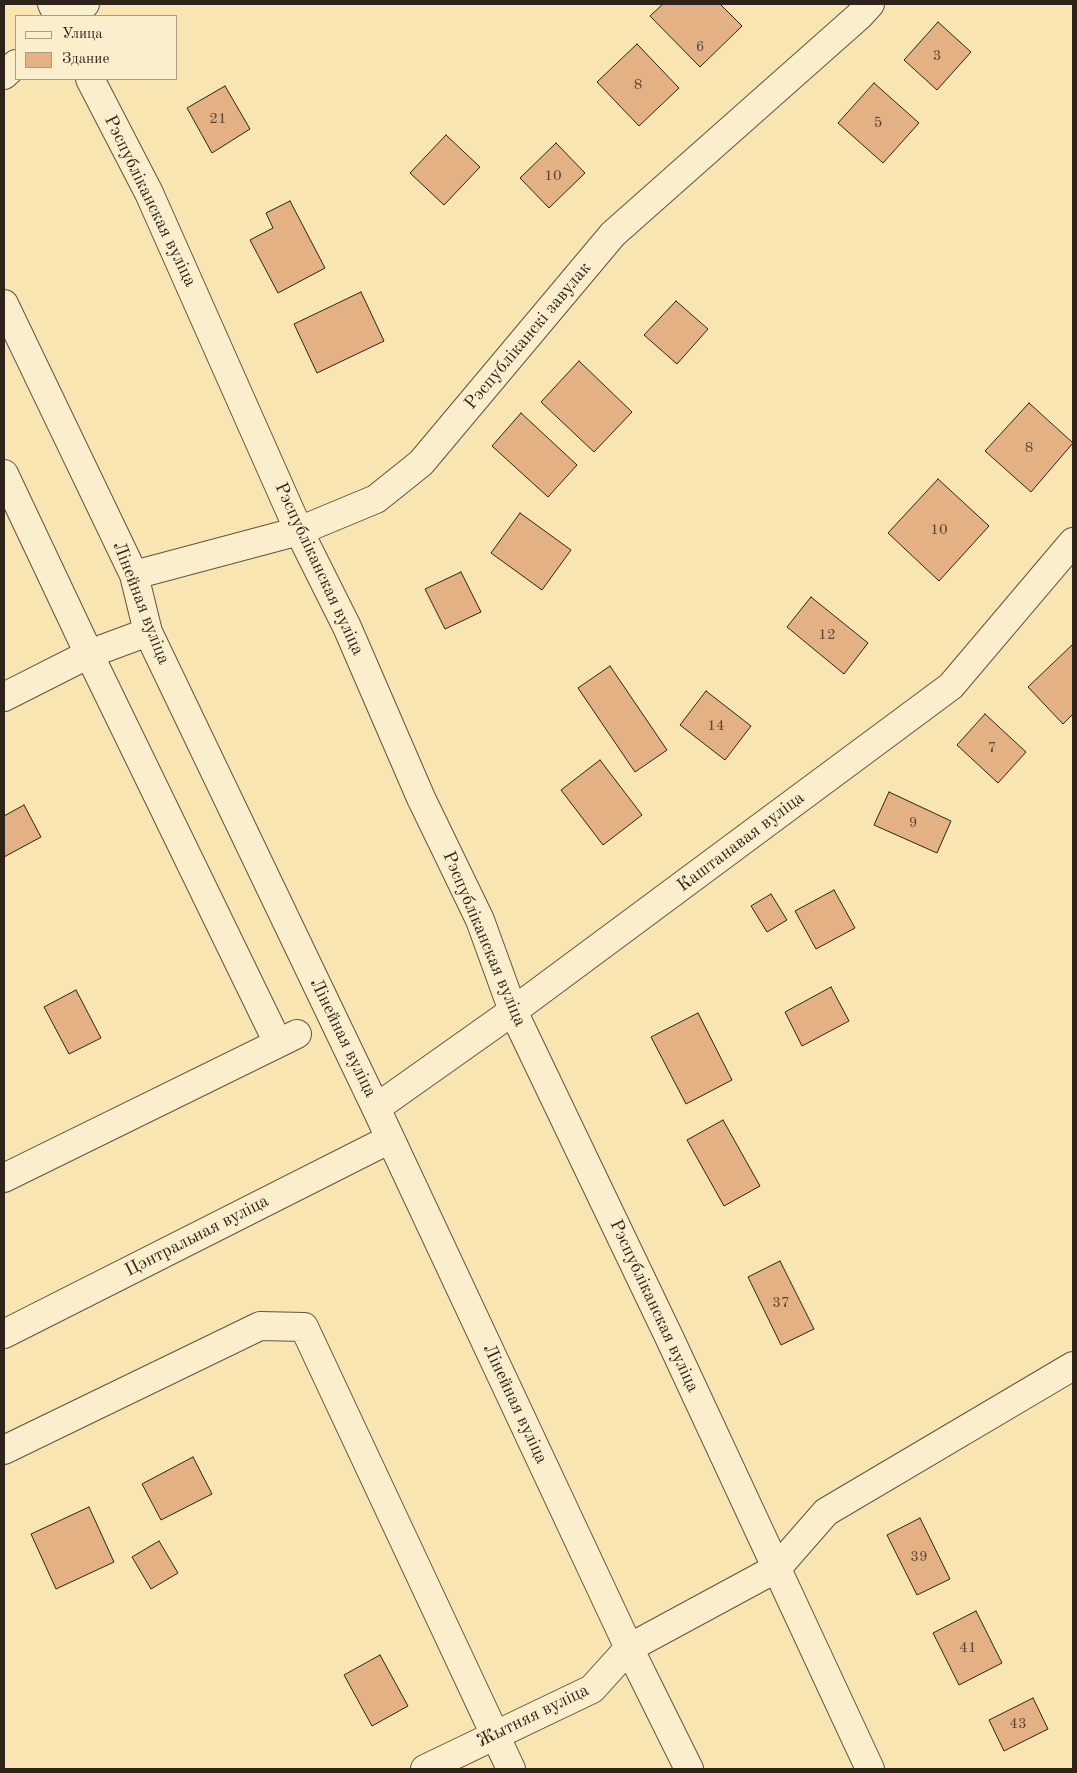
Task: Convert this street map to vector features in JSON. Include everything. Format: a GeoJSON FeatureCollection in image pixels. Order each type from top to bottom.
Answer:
{"type":"FeatureCollection","features":[{"type":"Feature","properties":{"kind":"street"},"geometry":{"type":"LineString","coordinates":[[73,15],[85,4]]}},
{"type":"Feature","properties":{"kind":"street","name":"Рэспубліканскі завулак"},"geometry":{"type":"LineString","coordinates":[[134,575],[299,531],[376,499],[421,463],[613,234],[860,16],[870,4]]}},
{"type":"Feature","properties":{"kind":"street"},"geometry":{"type":"LineString","coordinates":[[4,75],[15,65]]}},
{"type":"Feature","properties":{"kind":"street","name":"Рэспубліканская вуліца"},"geometry":{"type":"LineString","coordinates":[[91,80],[149,193],[299,531],[347,627],[421,798],[480,920],[514,1011],[662,1321],[870,1769]]}},
{"type":"Feature","properties":{"kind":"street","name":"Лінейная вуліца"},"geometry":{"type":"LineString","coordinates":[[4,304],[134,575],[148,632],[376,1108],[629,1648],[689,1769]]}},
{"type":"Feature","properties":{"kind":"street"},"geometry":{"type":"LineString","coordinates":[[4,474],[89,654],[287,1039],[4,1178]]}},
{"type":"Feature","properties":{"kind":"street","name":"Каштанавая вуліца"},"geometry":{"type":"LineString","coordinates":[[376,1108],[514,1011],[952,686],[1073,542]]}},
{"type":"Feature","properties":{"kind":"street"},"geometry":{"type":"LineString","coordinates":[[4,697],[89,654],[148,632]]}},
{"type":"Feature","properties":{"kind":"street","name":"Цэнтральная вуліца"},"geometry":{"type":"LineString","coordinates":[[4,1334],[390,1139]]}},
{"type":"Feature","properties":{"kind":"street"},"geometry":{"type":"LineString","coordinates":[[4,1450],[260,1326],[304,1327],[512,1769]]}},
{"type":"Feature","properties":{"kind":"street"},"geometry":{"type":"LineString","coordinates":[[777,1568],[826,1512],[1073,1366]]}},
{"type":"Feature","properties":{"kind":"street","name":"Жытняя вуліца"},"geometry":{"type":"LineString","coordinates":[[425,1769],[592,1689],[629,1648],[777,1568]]}},
{"type":"Feature","properties":{"kind":"building"},"geometry":{"type":"Polygon","coordinates":[[[663,4],[720,4],[742,26],[700,67],[650,16],[663,4]]]}},
{"type":"Feature","properties":{"kind":"building"},"geometry":{"type":"Polygon","coordinates":[[[938,22],[971,52],[937,90],[904,60],[938,22]]]}},
{"type":"Feature","properties":{"kind":"building"},"geometry":{"type":"Polygon","coordinates":[[[637,44],[679,88],[639,126],[597,82],[637,44]]]}},
{"type":"Feature","properties":{"kind":"building"},"geometry":{"type":"Polygon","coordinates":[[[874,83],[919,123],[883,163],[838,123],[874,83]]]}},
{"type":"Feature","properties":{"kind":"building"},"geometry":{"type":"Polygon","coordinates":[[[225,86],[250,129],[212,153],[187,108],[225,86]]]}},
{"type":"Feature","properties":{"kind":"building"},"geometry":{"type":"Polygon","coordinates":[[[446,135],[480,167],[444,205],[410,173],[446,135]]]}},
{"type":"Feature","properties":{"kind":"building"},"geometry":{"type":"Polygon","coordinates":[[[556,143],[585,173],[549,208],[520,178],[556,143]]]}},
{"type":"Feature","properties":{"kind":"building"},"geometry":{"type":"Polygon","coordinates":[[[290,201],[325,268],[278,293],[250,240],[273,228],[266,213],[290,201]]]}},
{"type":"Feature","properties":{"kind":"building"},"geometry":{"type":"Polygon","coordinates":[[[361,292],[384,341],[317,373],[294,324],[361,292]]]}},
{"type":"Feature","properties":{"kind":"building"},"geometry":{"type":"Polygon","coordinates":[[[676,301],[708,329],[677,364],[644,335],[676,301]]]}},
{"type":"Feature","properties":{"kind":"building"},"geometry":{"type":"Polygon","coordinates":[[[579,361],[632,412],[594,452],[541,402],[579,361]]]}},
{"type":"Feature","properties":{"kind":"building"},"geometry":{"type":"Polygon","coordinates":[[[1029,403],[1073,443],[1031,492],[985,451],[1029,403]]]}},
{"type":"Feature","properties":{"kind":"building"},"geometry":{"type":"Polygon","coordinates":[[[521,413],[577,465],[548,497],[492,446],[521,413]]]}},
{"type":"Feature","properties":{"kind":"building"},"geometry":{"type":"Polygon","coordinates":[[[938,479],[989,526],[939,581],[888,533],[938,479]]]}},
{"type":"Feature","properties":{"kind":"building"},"geometry":{"type":"Polygon","coordinates":[[[520,513],[571,550],[542,590],[491,553],[520,513]]]}},
{"type":"Feature","properties":{"kind":"building"},"geometry":{"type":"Polygon","coordinates":[[[461,572],[481,612],[445,629],[425,589],[461,572]]]}},
{"type":"Feature","properties":{"kind":"building"},"geometry":{"type":"Polygon","coordinates":[[[811,597],[868,643],[844,674],[787,627],[811,597]]]}},
{"type":"Feature","properties":{"kind":"building"},"geometry":{"type":"Polygon","coordinates":[[[1073,644],[1073,714],[1063,724],[1028,687],[1073,644]]]}},
{"type":"Feature","properties":{"kind":"building"},"geometry":{"type":"Polygon","coordinates":[[[610,666],[667,750],[635,772],[578,688],[610,666]]]}},
{"type":"Feature","properties":{"kind":"building"},"geometry":{"type":"Polygon","coordinates":[[[706,691],[751,726],[725,760],[680,725],[706,691]]]}},
{"type":"Feature","properties":{"kind":"building"},"geometry":{"type":"Polygon","coordinates":[[[985,714],[1026,752],[998,783],[957,745],[985,714]]]}},
{"type":"Feature","properties":{"kind":"building"},"geometry":{"type":"Polygon","coordinates":[[[600,760],[642,815],[603,845],[561,790],[600,760]]]}},
{"type":"Feature","properties":{"kind":"building"},"geometry":{"type":"Polygon","coordinates":[[[889,792],[951,821],[937,853],[874,825],[889,792]]]}},
{"type":"Feature","properties":{"kind":"building"},"geometry":{"type":"Polygon","coordinates":[[[24,805],[41,837],[4,857],[4,816],[24,805]]]}},
{"type":"Feature","properties":{"kind":"building"},"geometry":{"type":"Polygon","coordinates":[[[834,890],[855,928],[816,949],[795,911],[834,890]]]}},
{"type":"Feature","properties":{"kind":"building"},"geometry":{"type":"Polygon","coordinates":[[[771,894],[787,920],[767,932],[751,906],[771,894]]]}},
{"type":"Feature","properties":{"kind":"building"},"geometry":{"type":"Polygon","coordinates":[[[831,987],[849,1021],[802,1046],[785,1012],[831,987]]]}},
{"type":"Feature","properties":{"kind":"building"},"geometry":{"type":"Polygon","coordinates":[[[76,990],[101,1038],[69,1054],[44,1007],[76,990]]]}},
{"type":"Feature","properties":{"kind":"building"},"geometry":{"type":"Polygon","coordinates":[[[698,1013],[732,1080],[686,1104],[651,1037],[698,1013]]]}},
{"type":"Feature","properties":{"kind":"building"},"geometry":{"type":"Polygon","coordinates":[[[723,1120],[760,1186],[724,1206],[687,1140],[723,1120]]]}},
{"type":"Feature","properties":{"kind":"building"},"geometry":{"type":"Polygon","coordinates":[[[780,1261],[814,1329],[781,1345],[748,1277],[780,1261]]]}},
{"type":"Feature","properties":{"kind":"building"},"geometry":{"type":"Polygon","coordinates":[[[193,1457],[212,1494],[161,1520],[142,1484],[193,1457]]]}},
{"type":"Feature","properties":{"kind":"building"},"geometry":{"type":"Polygon","coordinates":[[[89,1507],[114,1562],[56,1589],[31,1534],[89,1507]]]}},
{"type":"Feature","properties":{"kind":"building"},"geometry":{"type":"Polygon","coordinates":[[[920,1518],[950,1579],[917,1595],[887,1535],[920,1518]]]}},
{"type":"Feature","properties":{"kind":"building"},"geometry":{"type":"Polygon","coordinates":[[[159,1541],[178,1573],[151,1589],[132,1557],[159,1541]]]}},
{"type":"Feature","properties":{"kind":"building"},"geometry":{"type":"Polygon","coordinates":[[[976,1611],[1002,1663],[959,1685],[933,1633],[976,1611]]]}},
{"type":"Feature","properties":{"kind":"building"},"geometry":{"type":"Polygon","coordinates":[[[380,1655],[408,1706],[372,1726],[344,1675],[380,1655]]]}},
{"type":"Feature","properties":{"kind":"building"},"geometry":{"type":"Polygon","coordinates":[[[1033,1698],[1048,1729],[1004,1751],[989,1720],[1033,1698]]]}}]}
